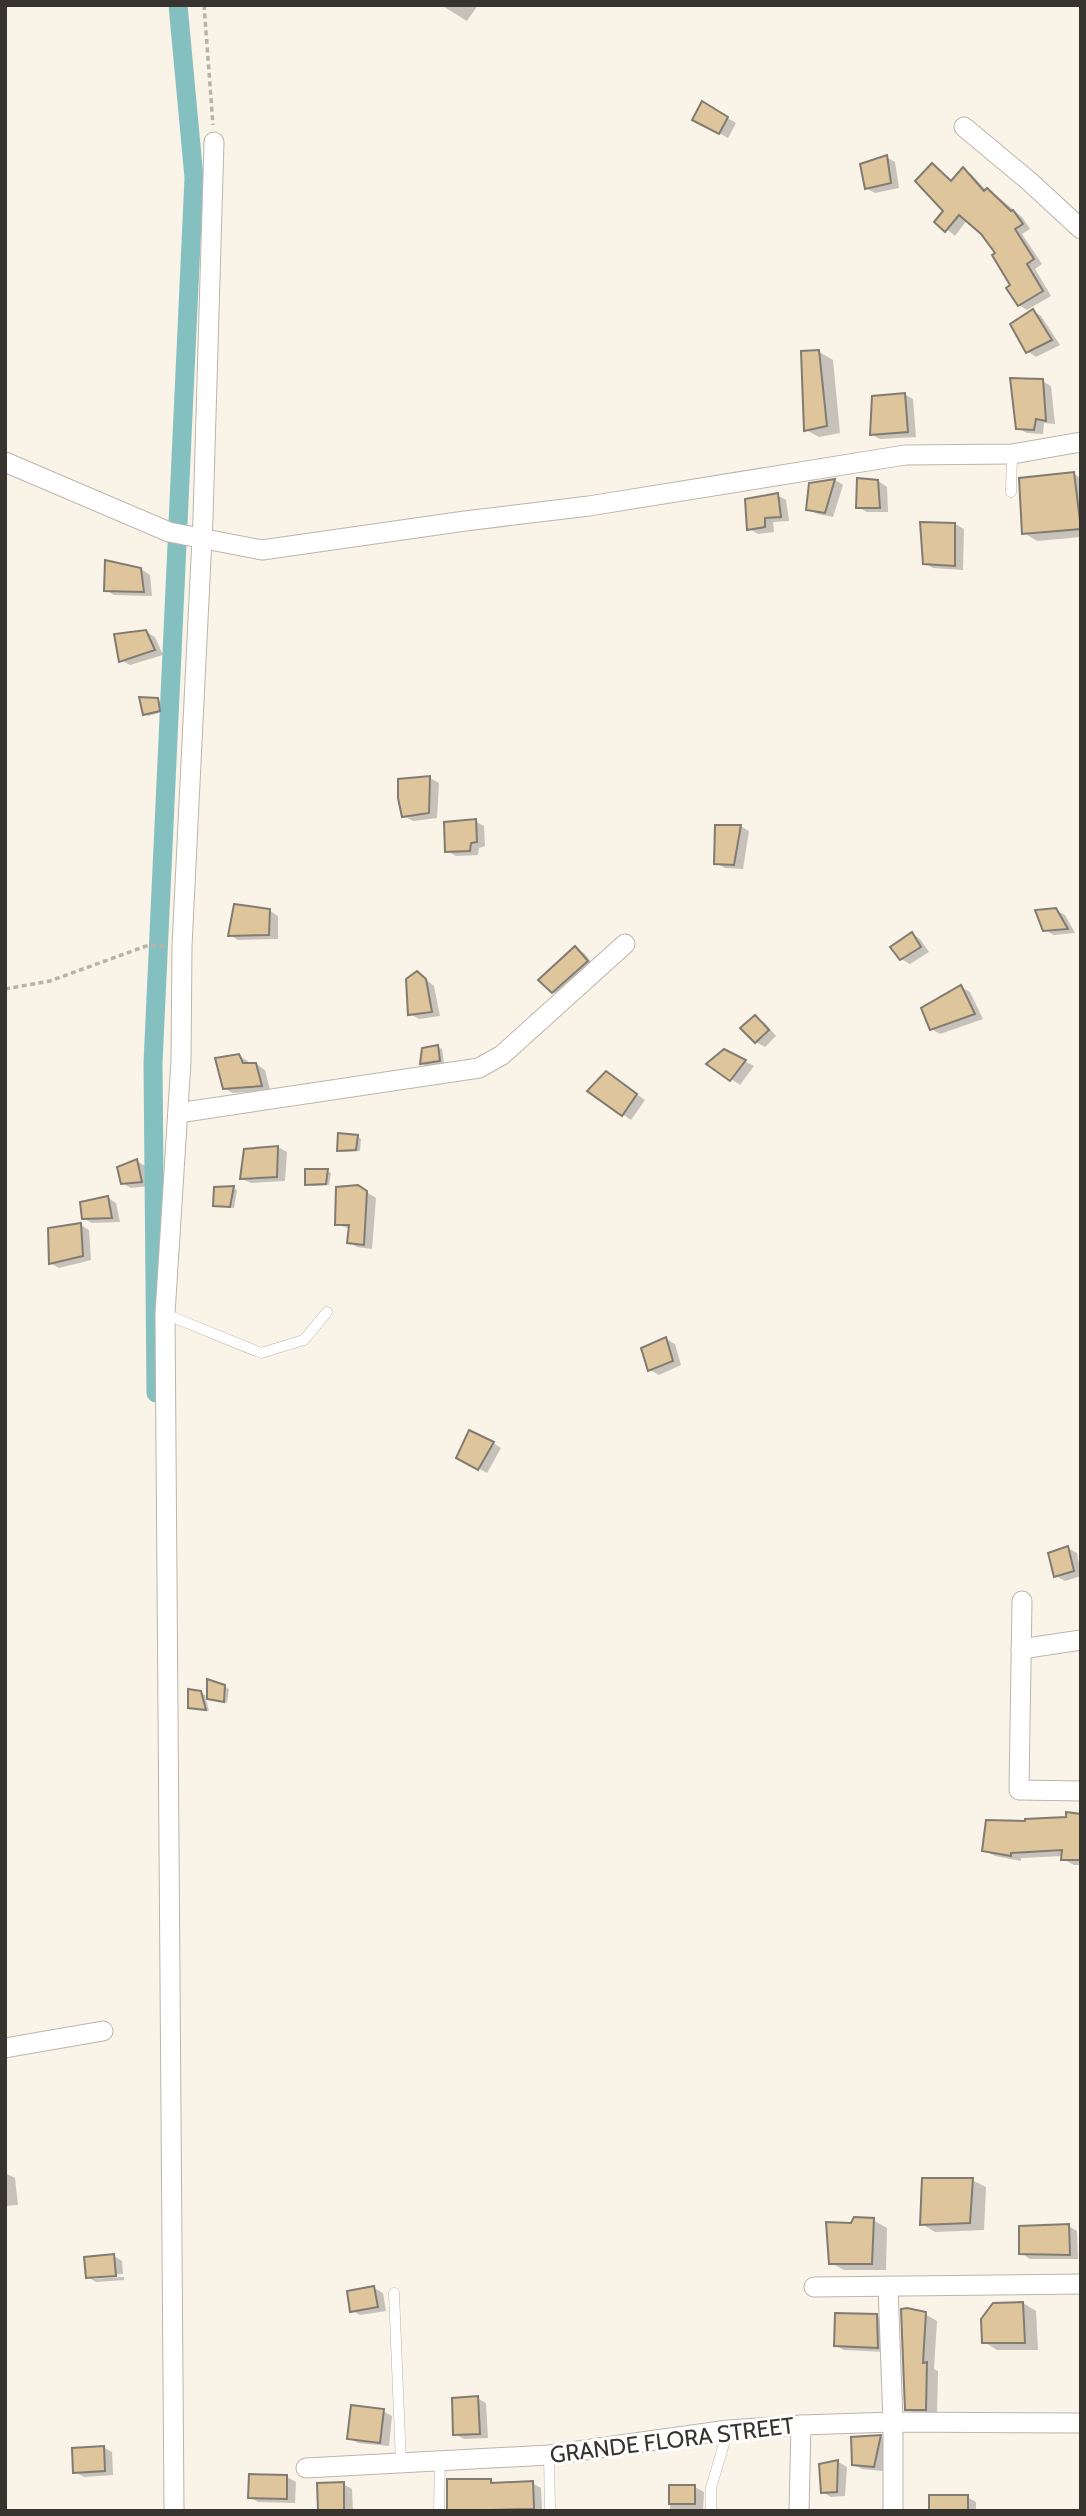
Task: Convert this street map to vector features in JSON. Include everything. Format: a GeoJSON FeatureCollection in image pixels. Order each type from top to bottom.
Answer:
{"type":"FeatureCollection","features":[{"type":"Feature","properties":{"kind":"street"},"geometry":{"type":"LineString","coordinates":[[964,127],[1081,229]]}},
{"type":"Feature","properties":{"kind":"street"},"geometry":{"type":"LineString","coordinates":[[174,2511],[165,1314],[181,1061],[182,946],[214,142]]}},
{"type":"Feature","properties":{"kind":"street"},"geometry":{"type":"LineString","coordinates":[[5,462],[169,532],[262,550],[589,506],[905,454],[1013,454],[1081,442]]}},
{"type":"Feature","properties":{"kind":"street"},"geometry":{"type":"LineString","coordinates":[[178,1113],[478,1068],[502,1055],[625,944]]}},
{"type":"Feature","properties":{"kind":"street"},"geometry":{"type":"LineString","coordinates":[[1022,1601],[1019,1790],[1081,1791]]}},
{"type":"Feature","properties":{"kind":"street"},"geometry":{"type":"LineString","coordinates":[[1021,1649],[1081,1640]]}},
{"type":"Feature","properties":{"kind":"street"},"geometry":{"type":"LineString","coordinates":[[5,2048],[103,2031]]}},
{"type":"Feature","properties":{"kind":"street"},"geometry":{"type":"LineString","coordinates":[[814,2287],[1081,2284]]}},
{"type":"Feature","properties":{"kind":"street"},"geometry":{"type":"LineString","coordinates":[[888,2286],[893,2511]]}},
{"type":"Feature","properties":{"kind":"street","name":"GRANDE FLORA STREET"},"geometry":{"type":"LineString","coordinates":[[306,2468],[549,2455],[728,2430],[801,2425],[893,2422],[1081,2423]]}},
{"type":"Feature","properties":{"kind":"street"},"geometry":{"type":"LineString","coordinates":[[799,2511],[801,2425]]}},
{"type":"Feature","properties":{"kind":"lane"},"geometry":{"type":"LineString","coordinates":[[1011,492],[1013,454]]}},
{"type":"Feature","properties":{"kind":"lane"},"geometry":{"type":"LineString","coordinates":[[165,1314],[261,1353],[304,1340],[327,1312]]}},
{"type":"Feature","properties":{"kind":"lane"},"geometry":{"type":"LineString","coordinates":[[394,2293],[401,2463]]}},
{"type":"Feature","properties":{"kind":"lane"},"geometry":{"type":"LineString","coordinates":[[711,2511],[711,2488],[728,2430]]}},
{"type":"Feature","properties":{"kind":"lane"},"geometry":{"type":"LineString","coordinates":[[549,2455],[550,2511]]}},
{"type":"Feature","properties":{"kind":"lane"},"geometry":{"type":"LineString","coordinates":[[439,2511],[440,2461]]}},
{"type":"Feature","properties":{"kind":"path"},"geometry":{"type":"LineString","coordinates":[[204,5],[214,142]]}},
{"type":"Feature","properties":{"kind":"path"},"geometry":{"type":"LineString","coordinates":[[5,989],[50,981],[149,945]]}},
{"type":"Feature","properties":{"kind":"building"},"geometry":{"type":"Polygon","coordinates":[[[702,101],[728,117],[719,134],[692,120],[702,101]]]}},
{"type":"Feature","properties":{"kind":"building"},"geometry":{"type":"Polygon","coordinates":[[[887,155],[891,183],[865,189],[860,164],[887,155]]]}},
{"type":"Feature","properties":{"kind":"building"},"geometry":{"type":"Polygon","coordinates":[[[932,163],[951,181],[963,167],[984,191],[987,188],[1013,210],[1023,224],[1015,229],[1034,259],[1027,264],[1043,291],[1018,306],[1006,288],[1010,285],[992,255],[995,253],[981,234],[959,215],[945,232],[934,222],[943,211],[915,181],[932,163]]]}},
{"type":"Feature","properties":{"kind":"building"},"geometry":{"type":"Polygon","coordinates":[[[1033,309],[1052,340],[1026,353],[1010,324],[1033,309]]]}},
{"type":"Feature","properties":{"kind":"building"},"geometry":{"type":"Polygon","coordinates":[[[819,350],[827,426],[804,431],[801,351],[819,350]]]}},
{"type":"Feature","properties":{"kind":"building"},"geometry":{"type":"Polygon","coordinates":[[[1010,378],[1043,379],[1046,421],[1036,419],[1034,430],[1016,429],[1010,378]]]}},
{"type":"Feature","properties":{"kind":"building"},"geometry":{"type":"Polygon","coordinates":[[[905,393],[908,432],[870,435],[872,396],[905,393]]]}},
{"type":"Feature","properties":{"kind":"building"},"geometry":{"type":"Polygon","coordinates":[[[1074,472],[1081,529],[1022,534],[1019,478],[1074,472]]]}},
{"type":"Feature","properties":{"kind":"building"},"geometry":{"type":"Polygon","coordinates":[[[857,478],[878,480],[880,508],[856,508],[857,478]]]}},
{"type":"Feature","properties":{"kind":"building"},"geometry":{"type":"Polygon","coordinates":[[[835,479],[825,513],[806,510],[809,483],[835,479]]]}},
{"type":"Feature","properties":{"kind":"building"},"geometry":{"type":"Polygon","coordinates":[[[778,493],[781,517],[765,518],[765,527],[747,530],[745,499],[778,493]]]}},
{"type":"Feature","properties":{"kind":"building"},"geometry":{"type":"Polygon","coordinates":[[[920,522],[955,523],[955,566],[923,564],[920,522]]]}},
{"type":"Feature","properties":{"kind":"building"},"geometry":{"type":"Polygon","coordinates":[[[105,560],[141,568],[144,592],[104,591],[105,560]]]}},
{"type":"Feature","properties":{"kind":"building"},"geometry":{"type":"Polygon","coordinates":[[[146,630],[155,650],[119,662],[114,634],[146,630]]]}},
{"type":"Feature","properties":{"kind":"building"},"geometry":{"type":"Polygon","coordinates":[[[139,697],[158,698],[160,711],[143,715],[139,697]]]}},
{"type":"Feature","properties":{"kind":"building"},"geometry":{"type":"Polygon","coordinates":[[[430,776],[429,813],[402,817],[398,779],[430,776]]]}},
{"type":"Feature","properties":{"kind":"building"},"geometry":{"type":"Polygon","coordinates":[[[476,819],[477,842],[471,843],[470,851],[445,852],[444,822],[476,819]]]}},
{"type":"Feature","properties":{"kind":"building"},"geometry":{"type":"Polygon","coordinates":[[[715,825],[741,825],[734,865],[714,864],[715,825]]]}},
{"type":"Feature","properties":{"kind":"building"},"geometry":{"type":"Polygon","coordinates":[[[234,904],[270,909],[269,935],[228,936],[234,904]]]}},
{"type":"Feature","properties":{"kind":"building"},"geometry":{"type":"Polygon","coordinates":[[[1056,908],[1068,929],[1043,931],[1035,910],[1056,908]]]}},
{"type":"Feature","properties":{"kind":"building"},"geometry":{"type":"Polygon","coordinates":[[[912,932],[921,947],[900,960],[890,947],[912,932]]]}},
{"type":"Feature","properties":{"kind":"building"},"geometry":{"type":"Polygon","coordinates":[[[575,946],[588,961],[552,993],[538,980],[575,946]]]}},
{"type":"Feature","properties":{"kind":"building"},"geometry":{"type":"Polygon","coordinates":[[[417,971],[426,979],[432,1012],[408,1015],[406,979],[417,971]]]}},
{"type":"Feature","properties":{"kind":"building"},"geometry":{"type":"Polygon","coordinates":[[[961,985],[975,1014],[930,1030],[921,1008],[961,985]]]}},
{"type":"Feature","properties":{"kind":"building"},"geometry":{"type":"Polygon","coordinates":[[[755,1015],[769,1030],[755,1043],[740,1028],[755,1015]]]}},
{"type":"Feature","properties":{"kind":"building"},"geometry":{"type":"Polygon","coordinates":[[[438,1045],[440,1061],[420,1064],[422,1048],[438,1045]]]}},
{"type":"Feature","properties":{"kind":"building"},"geometry":{"type":"Polygon","coordinates":[[[724,1049],[746,1060],[730,1081],[706,1064],[724,1049]]]}},
{"type":"Feature","properties":{"kind":"building"},"geometry":{"type":"Polygon","coordinates":[[[239,1054],[243,1063],[256,1063],[262,1086],[223,1089],[215,1058],[239,1054]]]}},
{"type":"Feature","properties":{"kind":"building"},"geometry":{"type":"Polygon","coordinates":[[[606,1071],[637,1094],[622,1116],[587,1091],[606,1071]]]}},
{"type":"Feature","properties":{"kind":"building"},"geometry":{"type":"Polygon","coordinates":[[[338,1133],[358,1135],[356,1150],[337,1151],[338,1133]]]}},
{"type":"Feature","properties":{"kind":"building"},"geometry":{"type":"Polygon","coordinates":[[[278,1146],[277,1177],[240,1179],[244,1149],[278,1146]]]}},
{"type":"Feature","properties":{"kind":"building"},"geometry":{"type":"Polygon","coordinates":[[[137,1159],[142,1182],[121,1184],[117,1167],[137,1159]]]}},
{"type":"Feature","properties":{"kind":"building"},"geometry":{"type":"Polygon","coordinates":[[[305,1169],[328,1169],[326,1184],[305,1185],[305,1169]]]}},
{"type":"Feature","properties":{"kind":"building"},"geometry":{"type":"Polygon","coordinates":[[[358,1185],[367,1191],[364,1245],[347,1243],[349,1225],[335,1225],[336,1187],[358,1185]]]}},
{"type":"Feature","properties":{"kind":"building"},"geometry":{"type":"Polygon","coordinates":[[[234,1186],[230,1207],[213,1206],[214,1187],[234,1186]]]}},
{"type":"Feature","properties":{"kind":"building"},"geometry":{"type":"Polygon","coordinates":[[[108,1196],[112,1218],[82,1219],[80,1202],[108,1196]]]}},
{"type":"Feature","properties":{"kind":"building"},"geometry":{"type":"Polygon","coordinates":[[[81,1223],[83,1256],[49,1264],[48,1228],[81,1223]]]}},
{"type":"Feature","properties":{"kind":"building"},"geometry":{"type":"Polygon","coordinates":[[[666,1337],[673,1361],[648,1371],[641,1348],[666,1337]]]}},
{"type":"Feature","properties":{"kind":"building"},"geometry":{"type":"Polygon","coordinates":[[[469,1430],[494,1442],[478,1470],[456,1458],[469,1430]]]}},
{"type":"Feature","properties":{"kind":"building"},"geometry":{"type":"Polygon","coordinates":[[[1068,1546],[1074,1571],[1054,1577],[1048,1553],[1068,1546]]]}},
{"type":"Feature","properties":{"kind":"building"},"geometry":{"type":"Polygon","coordinates":[[[207,1679],[225,1685],[224,1702],[207,1699],[207,1679]]]}},
{"type":"Feature","properties":{"kind":"building"},"geometry":{"type":"Polygon","coordinates":[[[188,1689],[201,1691],[206,1710],[188,1708],[188,1689]]]}},
{"type":"Feature","properties":{"kind":"building"},"geometry":{"type":"Polygon","coordinates":[[[1066,1812],[1081,1814],[1081,1860],[1061,1860],[1062,1850],[1011,1853],[1011,1856],[982,1851],[986,1820],[1025,1821],[1066,1817],[1066,1812]]]}},
{"type":"Feature","properties":{"kind":"building"},"geometry":{"type":"Polygon","coordinates":[[[922,2178],[973,2178],[970,2223],[920,2225],[922,2178]]]}},
{"type":"Feature","properties":{"kind":"building"},"geometry":{"type":"Polygon","coordinates":[[[854,2217],[874,2218],[872,2264],[829,2264],[826,2222],[851,2223],[854,2217]]]}},
{"type":"Feature","properties":{"kind":"building"},"geometry":{"type":"Polygon","coordinates":[[[1069,2224],[1070,2255],[1019,2254],[1019,2226],[1069,2224]]]}},
{"type":"Feature","properties":{"kind":"building"},"geometry":{"type":"Polygon","coordinates":[[[114,2254],[116,2276],[86,2278],[84,2257],[114,2254]]]}},
{"type":"Feature","properties":{"kind":"building"},"geometry":{"type":"Polygon","coordinates":[[[374,2286],[378,2307],[350,2312],[347,2291],[374,2286]]]}},
{"type":"Feature","properties":{"kind":"building"},"geometry":{"type":"Polygon","coordinates":[[[1023,2302],[1025,2343],[982,2343],[981,2319],[993,2303],[1023,2302]]]}},
{"type":"Feature","properties":{"kind":"building"},"geometry":{"type":"Polygon","coordinates":[[[901,2309],[926,2312],[923,2363],[927,2362],[926,2410],[905,2410],[901,2309]]]}},
{"type":"Feature","properties":{"kind":"building"},"geometry":{"type":"Polygon","coordinates":[[[835,2313],[877,2314],[878,2348],[834,2346],[835,2313]]]}},
{"type":"Feature","properties":{"kind":"building"},"geometry":{"type":"Polygon","coordinates":[[[478,2396],[480,2434],[453,2435],[452,2398],[478,2396]]]}},
{"type":"Feature","properties":{"kind":"building"},"geometry":{"type":"Polygon","coordinates":[[[351,2405],[384,2409],[380,2443],[347,2439],[351,2405]]]}},
{"type":"Feature","properties":{"kind":"building"},"geometry":{"type":"Polygon","coordinates":[[[881,2435],[874,2467],[852,2465],[851,2437],[881,2435]]]}},
{"type":"Feature","properties":{"kind":"building"},"geometry":{"type":"Polygon","coordinates":[[[104,2446],[105,2471],[73,2473],[72,2448],[104,2446]]]}},
{"type":"Feature","properties":{"kind":"building"},"geometry":{"type":"Polygon","coordinates":[[[838,2460],[837,2492],[821,2493],[819,2464],[838,2460]]]}},
{"type":"Feature","properties":{"kind":"building"},"geometry":{"type":"Polygon","coordinates":[[[249,2474],[287,2475],[287,2499],[248,2498],[249,2474]]]}},
{"type":"Feature","properties":{"kind":"building"},"geometry":{"type":"Polygon","coordinates":[[[447,2479],[491,2479],[491,2483],[533,2481],[534,2509],[447,2511],[447,2479]]]}},
{"type":"Feature","properties":{"kind":"building"},"geometry":{"type":"Polygon","coordinates":[[[344,2482],[344,2511],[318,2511],[317,2483],[344,2482]]]}},
{"type":"Feature","properties":{"kind":"building"},"geometry":{"type":"Polygon","coordinates":[[[669,2485],[695,2485],[695,2504],[669,2504],[669,2485]]]}},
{"type":"Feature","properties":{"kind":"building"},"geometry":{"type":"Polygon","coordinates":[[[929,2495],[968,2495],[968,2511],[929,2511],[929,2495]]]}},
{"type":"Feature","properties":{"kind":"waterway"},"geometry":{"type":"LineString","coordinates":[[156,1393],[153,1063],[194,178],[178,5]]}}]}
